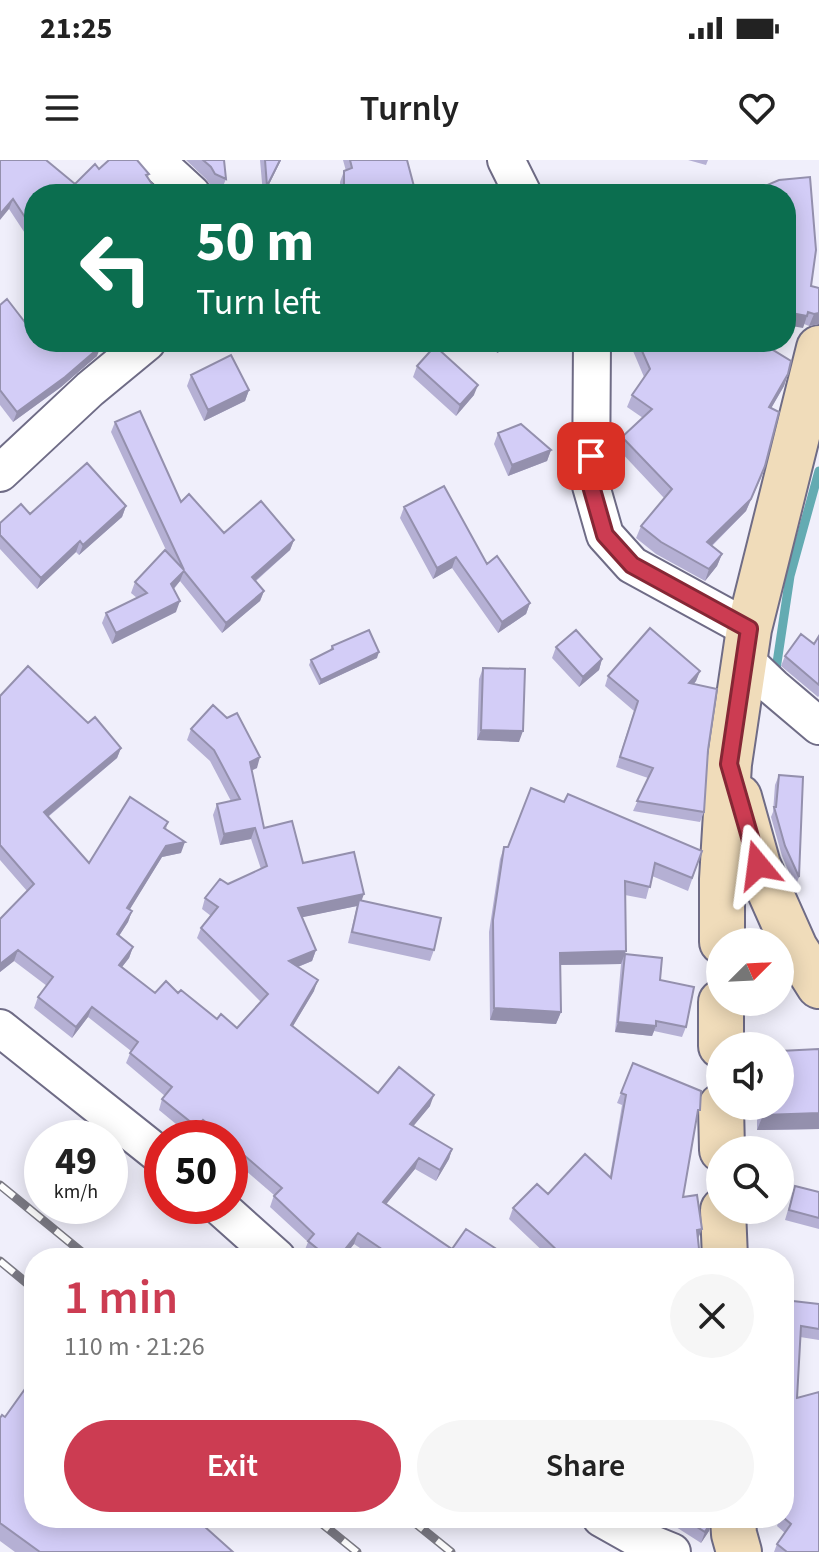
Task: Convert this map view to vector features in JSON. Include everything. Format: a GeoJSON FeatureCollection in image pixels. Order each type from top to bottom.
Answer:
{"type":"FeatureCollection","features":[{"type":"Feature","properties":{"kind":"main road"},"geometry":{"type":"LineString","coordinates":[[722,928],[729,764],[747,644],[775,519],[812,413],[819,348]]}},
{"type":"Feature","properties":{"kind":"main road"},"geometry":{"type":"LineString","coordinates":[[729,764],[758,865],[795,948],[819,986]]}},
{"type":"Feature","properties":{"kind":"main road"},"geometry":{"type":"LineString","coordinates":[[724,1224],[725,1248]]}},
{"type":"Feature","properties":{"kind":"main road"},"geometry":{"type":"LineString","coordinates":[[734,1528],[739,1552]]}},
{"type":"Feature","properties":{"kind":"street"},"geometry":{"type":"LineString","coordinates":[[155,160],[181,184]]}},
{"type":"Feature","properties":{"kind":"street"},"geometry":{"type":"LineString","coordinates":[[506,160],[518,184]]}},
{"type":"Feature","properties":{"kind":"street"},"geometry":{"type":"LineString","coordinates":[[0,473],[90,389],[135,352]]}},
{"type":"Feature","properties":{"kind":"street"},"geometry":{"type":"LineString","coordinates":[[592,352],[591,486],[605,535],[632,565],[747,644],[773,687],[819,726]]}},
{"type":"Feature","properties":{"kind":"street"},"geometry":{"type":"LineString","coordinates":[[0,1028],[144,1143]]}},
{"type":"Feature","properties":{"kind":"street"},"geometry":{"type":"LineString","coordinates":[[239,1224],[266,1248]]}},
{"type":"Feature","properties":{"kind":"street"},"geometry":{"type":"LineString","coordinates":[[619,1528],[672,1552]]}},
{"type":"Feature","properties":{"kind":"building"},"geometry":{"type":"Polygon","coordinates":[[[0,160],[46,160],[75,184],[24,184],[24,216],[13,199],[0,214],[0,160]]]}},
{"type":"Feature","properties":{"kind":"building"},"geometry":{"type":"Polygon","coordinates":[[[109,160],[137,160],[149,174],[146,175],[152,184],[75,184],[95,164],[99,169],[109,160]]]}},
{"type":"Feature","properties":{"kind":"building"},"geometry":{"type":"Polygon","coordinates":[[[203,160],[224,160],[226,179],[215,174],[203,160]]]}},
{"type":"Feature","properties":{"kind":"building"},"geometry":{"type":"Polygon","coordinates":[[[265,160],[280,160],[268,184],[265,160]]]}},
{"type":"Feature","properties":{"kind":"building"},"geometry":{"type":"Polygon","coordinates":[[[350,160],[407,160],[413,184],[344,184],[344,171],[352,168],[350,160]]]}},
{"type":"Feature","properties":{"kind":"building"},"geometry":{"type":"Polygon","coordinates":[[[810,177],[816,250],[811,286],[819,288],[819,313],[808,312],[807,316],[796,314],[796,184],[770,184],[810,177]]]}},
{"type":"Feature","properties":{"kind":"building"},"geometry":{"type":"Polygon","coordinates":[[[7,299],[24,321],[24,352],[94,352],[17,412],[0,390],[0,305],[7,299]]]}},
{"type":"Feature","properties":{"kind":"building"},"geometry":{"type":"Polygon","coordinates":[[[430,352],[442,352],[478,385],[460,405],[417,366],[430,352]]]}},
{"type":"Feature","properties":{"kind":"building"},"geometry":{"type":"Polygon","coordinates":[[[642,352],[776,352],[791,361],[788,374],[769,407],[779,412],[765,466],[751,499],[707,542],[722,554],[709,569],[661,542],[641,526],[672,489],[622,437],[652,409],[632,395],[650,369],[642,352]]]}},
{"type":"Feature","properties":{"kind":"building"},"geometry":{"type":"Polygon","coordinates":[[[231,355],[249,390],[208,410],[191,375],[231,355]]]}},
{"type":"Feature","properties":{"kind":"building"},"geometry":{"type":"Polygon","coordinates":[[[140,411],[181,502],[189,494],[224,533],[261,501],[294,540],[252,577],[264,591],[226,623],[184,571],[171,584],[180,601],[116,633],[106,613],[147,593],[135,582],[165,550],[184,570],[115,422],[140,411]]]}},
{"type":"Feature","properties":{"kind":"building"},"geometry":{"type":"Polygon","coordinates":[[[521,424],[551,450],[512,465],[498,433],[521,424]]]}},
{"type":"Feature","properties":{"kind":"building"},"geometry":{"type":"Polygon","coordinates":[[[87,463],[126,506],[83,545],[80,541],[41,578],[0,535],[0,523],[21,504],[30,514],[87,463]]]}},
{"type":"Feature","properties":{"kind":"building"},"geometry":{"type":"Polygon","coordinates":[[[444,486],[487,564],[497,556],[530,603],[502,622],[456,557],[437,568],[404,507],[444,486]]]}},
{"type":"Feature","properties":{"kind":"building"},"geometry":{"type":"Polygon","coordinates":[[[650,628],[700,671],[689,683],[717,689],[708,750],[704,812],[637,801],[653,768],[620,757],[638,701],[608,676],[650,628]]]}},
{"type":"Feature","properties":{"kind":"building"},"geometry":{"type":"Polygon","coordinates":[[[369,630],[379,652],[321,680],[311,660],[333,649],[332,646],[369,630]]]}},
{"type":"Feature","properties":{"kind":"building"},"geometry":{"type":"Polygon","coordinates":[[[576,630],[602,659],[583,677],[556,647],[576,630]]]}},
{"type":"Feature","properties":{"kind":"building"},"geometry":{"type":"Polygon","coordinates":[[[801,634],[814,644],[819,636],[819,685],[785,656],[801,634]]]}},
{"type":"Feature","properties":{"kind":"building"},"geometry":{"type":"Polygon","coordinates":[[[28,666],[88,723],[95,717],[121,748],[44,812],[89,863],[130,797],[168,822],[164,828],[185,842],[166,846],[127,908],[132,911],[117,934],[133,947],[119,965],[155,993],[166,981],[178,993],[181,990],[217,1019],[221,1014],[237,1028],[268,994],[201,928],[218,907],[205,898],[220,879],[228,884],[267,866],[255,828],[224,834],[217,804],[240,799],[214,750],[191,729],[213,705],[227,718],[237,713],[260,757],[250,762],[264,828],[292,821],[303,863],[354,852],[364,894],[298,908],[316,950],[289,961],[318,980],[291,1025],[378,1093],[399,1067],[434,1095],[410,1124],[452,1149],[440,1170],[419,1158],[383,1202],[451,1248],[380,1248],[358,1233],[346,1248],[317,1248],[308,1241],[314,1234],[274,1196],[282,1188],[248,1159],[248,1120],[188,1120],[162,1099],[172,1087],[130,1053],[138,1042],[92,1007],[76,1027],[38,997],[53,977],[18,950],[0,964],[0,919],[34,884],[0,845],[0,696],[28,666]]]}},
{"type":"Feature","properties":{"kind":"building"},"geometry":{"type":"Polygon","coordinates":[[[483,668],[525,669],[523,731],[481,730],[483,668]]]}},
{"type":"Feature","properties":{"kind":"building"},"geometry":{"type":"Polygon","coordinates":[[[779,775],[803,777],[799,877],[785,846],[774,807],[779,775]]]}},
{"type":"Feature","properties":{"kind":"building"},"geometry":{"type":"Polygon","coordinates":[[[531,788],[564,802],[568,794],[702,851],[692,878],[655,863],[650,887],[625,881],[626,951],[560,953],[561,1012],[494,1008],[493,920],[504,847],[508,847],[531,788]]]}},
{"type":"Feature","properties":{"kind":"building"},"geometry":{"type":"Polygon","coordinates":[[[359,900],[441,918],[434,950],[352,932],[359,900]]]}},
{"type":"Feature","properties":{"kind":"building"},"geometry":{"type":"Polygon","coordinates":[[[625,954],[662,958],[660,980],[694,987],[686,1027],[656,1021],[656,1026],[618,1022],[625,954]]]}},
{"type":"Feature","properties":{"kind":"building"},"geometry":{"type":"Polygon","coordinates":[[[819,1049],[819,1113],[794,1114],[794,1050],[819,1049]]]}},
{"type":"Feature","properties":{"kind":"building"},"geometry":{"type":"Polygon","coordinates":[[[633,1063],[701,1091],[683,1197],[697,1195],[702,1229],[697,1230],[699,1248],[555,1248],[513,1208],[537,1184],[548,1194],[585,1154],[611,1178],[626,1095],[621,1093],[633,1063]]]}},
{"type":"Feature","properties":{"kind":"building"},"geometry":{"type":"Polygon","coordinates":[[[795,1186],[819,1192],[819,1218],[794,1211],[795,1186]]]}},
{"type":"Feature","properties":{"kind":"building"},"geometry":{"type":"Polygon","coordinates":[[[466,1229],[495,1248],[453,1248],[466,1229]]]}},
{"type":"Feature","properties":{"kind":"building"},"geometry":{"type":"Polygon","coordinates":[[[794,1301],[819,1304],[819,1329],[801,1326],[797,1398],[819,1392],[819,1552],[787,1552],[777,1544],[788,1528],[794,1528],[794,1301]]]}},
{"type":"Feature","properties":{"kind":"building"},"geometry":{"type":"Polygon","coordinates":[[[24,1390],[24,1528],[206,1528],[233,1552],[40,1552],[0,1523],[0,1418],[2,1415],[5,1417],[24,1390]]]}},
{"type":"Feature","properties":{"kind":"waterway"},"geometry":{"type":"LineString","coordinates":[[775,676],[790,576],[819,471]]}},
{"type":"Feature","properties":{"kind":"railway"},"geometry":{"type":"LineString","coordinates":[[0,1185],[77,1248]]}},
{"type":"Feature","properties":{"kind":"railway"},"geometry":{"type":"LineString","coordinates":[[0,1261],[24,1281]]}},
{"type":"Feature","properties":{"kind":"railway"},"geometry":{"type":"LineString","coordinates":[[327,1528],[357,1552]]}},
{"type":"Feature","properties":{"kind":"railway"},"geometry":{"type":"LineString","coordinates":[[421,1528],[451,1552]]}},
{"type":"Feature","properties":{"kind":"route"},"geometry":{"type":"LineString","coordinates":[[591,456],[591,486],[605,535],[632,565],[749,629],[729,764],[758,865]]}}]}
